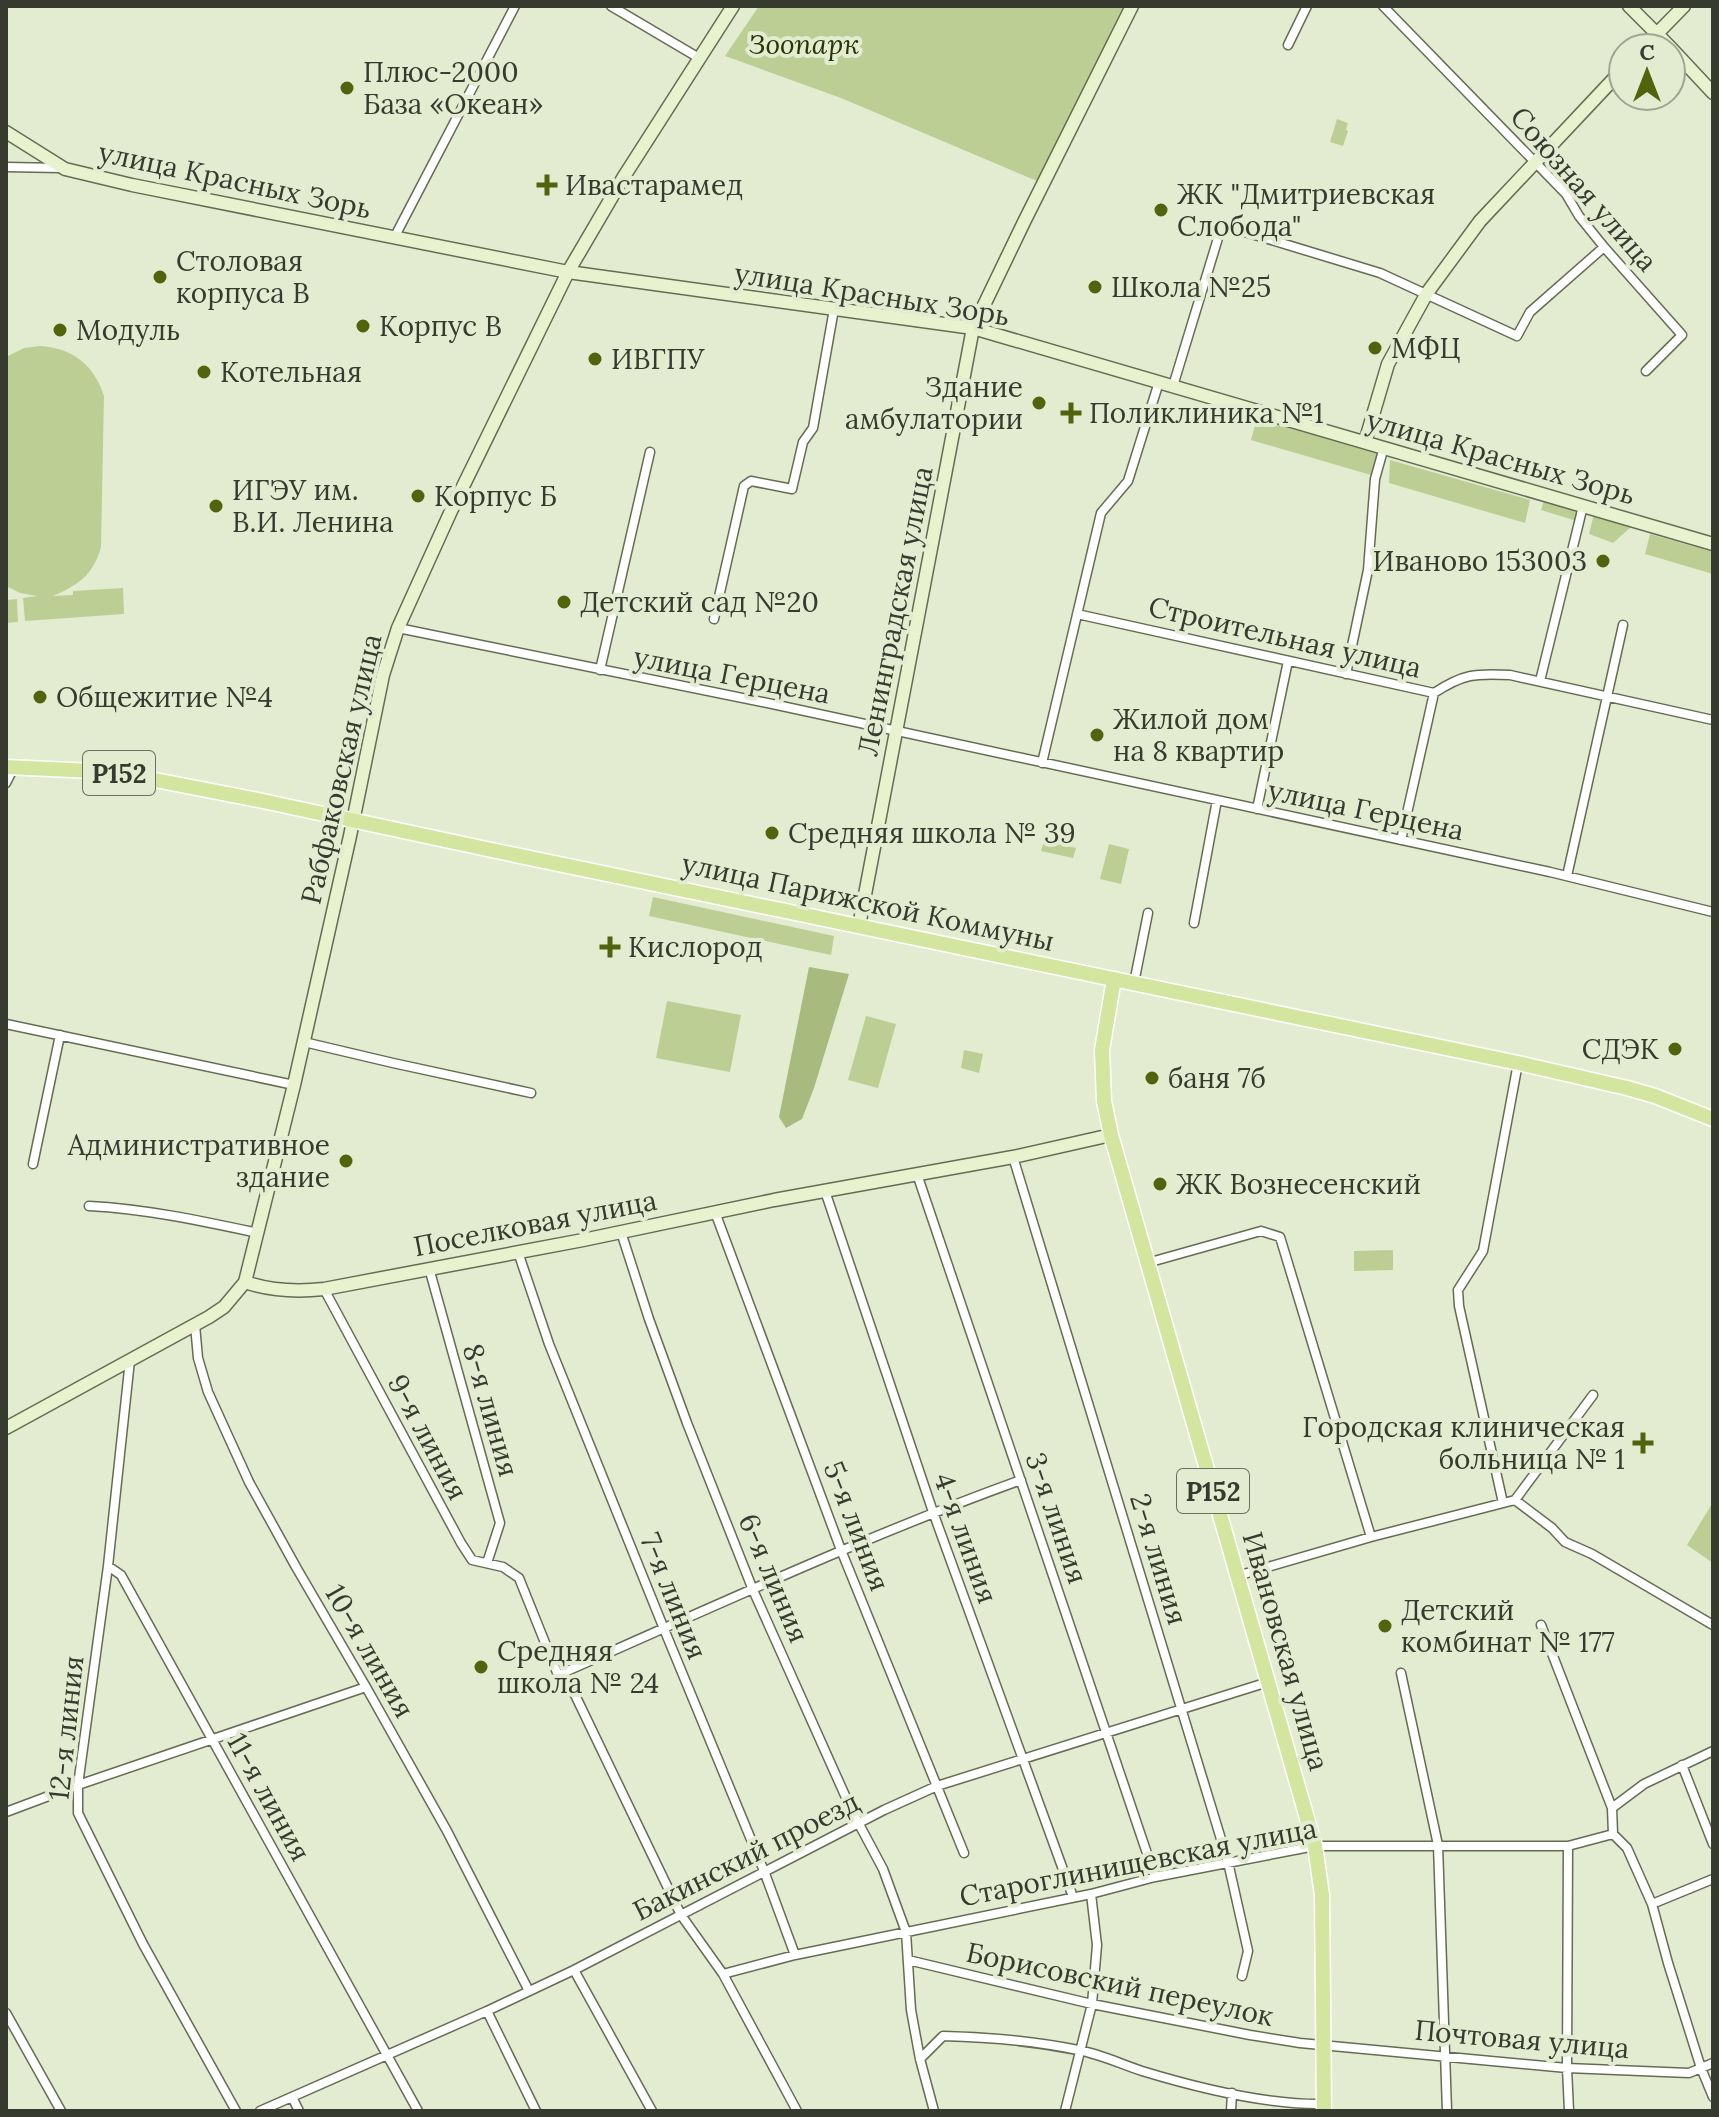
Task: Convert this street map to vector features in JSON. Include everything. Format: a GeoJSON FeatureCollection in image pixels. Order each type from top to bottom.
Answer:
{"type":"FeatureCollection","features":[{"type":"Feature","properties":{"kind":"main road","name":"улица Парижской Коммуны"},"geometry":{"type":"LineString","coordinates":[[10,767],[114,772],[353,820],[1518,1063],[1655,1096],[1713,1119]]}},
{"type":"Feature","properties":{"kind":"main road","name":"Ивановская улица"},"geometry":{"type":"LineString","coordinates":[[1114,979],[1102,1050],[1104,1101],[1111,1135],[1315,1846],[1322,1895],[1324,2107]]}},
{"type":"Feature","properties":{"kind":"street"},"geometry":{"type":"LineString","coordinates":[[394,238],[515,6]]}},
{"type":"Feature","properties":{"kind":"street"},"geometry":{"type":"LineString","coordinates":[[611,6],[699,58]]}},
{"type":"Feature","properties":{"kind":"street","name":"Рабфаковская улица"},"geometry":{"type":"LineString","coordinates":[[245,1282],[304,1042],[383,675],[398,628],[451,511],[568,272],[623,178],[733,6]]}},
{"type":"Feature","properties":{"kind":"street","name":"Ленинградская улица"},"geometry":{"type":"LineString","coordinates":[[859,926],[973,328],[1132,6]]}},
{"type":"Feature","properties":{"kind":"street"},"geometry":{"type":"LineString","coordinates":[[1288,45],[1307,6]]}},
{"type":"Feature","properties":{"kind":"street","name":"Союзная улица"},"geometry":{"type":"LineString","coordinates":[[1383,6],[1566,194],[1604,247],[1682,335],[1646,371]]}},
{"type":"Feature","properties":{"kind":"street"},"geometry":{"type":"LineString","coordinates":[[1629,6],[1655,32]]}},
{"type":"Feature","properties":{"kind":"street"},"geometry":{"type":"LineString","coordinates":[[1659,32],[1684,6]]}},
{"type":"Feature","properties":{"kind":"street"},"geometry":{"type":"LineString","coordinates":[[1687,65],[1713,93]]}},
{"type":"Feature","properties":{"kind":"street"},"geometry":{"type":"LineString","coordinates":[[1365,442],[1388,364],[1427,293],[1480,221],[1607,86]]}},
{"type":"Feature","properties":{"kind":"street"},"geometry":{"type":"LineString","coordinates":[[6,132],[65,169]]}},
{"type":"Feature","properties":{"kind":"street","name":"улица Красных Зорь"},"geometry":{"type":"LineString","coordinates":[[6,167],[65,169],[568,272],[973,328],[1713,544]]}},
{"type":"Feature","properties":{"kind":"street"},"geometry":{"type":"LineString","coordinates":[[1173,386],[1222,225],[1380,273],[1517,336],[1530,312],[1604,247]]}},
{"type":"Feature","properties":{"kind":"street"},"geometry":{"type":"LineString","coordinates":[[714,619],[744,486],[751,481],[792,489],[803,442],[813,428],[834,309]]}},
{"type":"Feature","properties":{"kind":"street"},"geometry":{"type":"LineString","coordinates":[[1042,763],[1101,513],[1128,481],[1159,382]]}},
{"type":"Feature","properties":{"kind":"street"},"geometry":{"type":"LineString","coordinates":[[1346,674],[1368,570],[1375,479],[1384,447]]}},
{"type":"Feature","properties":{"kind":"street"},"geometry":{"type":"LineString","coordinates":[[600,670],[650,452]]}},
{"type":"Feature","properties":{"kind":"street"},"geometry":{"type":"LineString","coordinates":[[1540,681],[1583,506]]}},
{"type":"Feature","properties":{"kind":"street","name":"Строительная улица"},"geometry":{"type":"LineString","coordinates":[[1077,614],[1434,693],[1455,679],[1480,673],[1510,675],[1713,720]]}},
{"type":"Feature","properties":{"kind":"street"},"geometry":{"type":"LineString","coordinates":[[1567,876],[1623,625]]}},
{"type":"Feature","properties":{"kind":"street","name":"улица Герцена"},"geometry":{"type":"LineString","coordinates":[[398,628],[1217,800],[1567,876],[1713,912]]}},
{"type":"Feature","properties":{"kind":"street"},"geometry":{"type":"LineString","coordinates":[[1257,809],[1288,661]]}},
{"type":"Feature","properties":{"kind":"street"},"geometry":{"type":"LineString","coordinates":[[1401,840],[1434,693]]}},
{"type":"Feature","properties":{"kind":"street"},"geometry":{"type":"LineString","coordinates":[[6,783],[10,767]]}},
{"type":"Feature","properties":{"kind":"street"},"geometry":{"type":"LineString","coordinates":[[1194,923],[1217,800]]}},
{"type":"Feature","properties":{"kind":"street"},"geometry":{"type":"LineString","coordinates":[[1134,983],[1148,913]]}},
{"type":"Feature","properties":{"kind":"street"},"geometry":{"type":"LineString","coordinates":[[6,1024],[294,1085]]}},
{"type":"Feature","properties":{"kind":"street"},"geometry":{"type":"LineString","coordinates":[[33,1164],[60,1035]]}},
{"type":"Feature","properties":{"kind":"street"},"geometry":{"type":"LineString","coordinates":[[304,1042],[531,1093]]}},
{"type":"Feature","properties":{"kind":"street"},"geometry":{"type":"LineString","coordinates":[[1503,1503],[1458,1290],[1483,1251],[1518,1063]]}},
{"type":"Feature","properties":{"kind":"street","name":"Поселковая улица"},"geometry":{"type":"LineString","coordinates":[[245,1282],[267,1288],[324,1289],[1013,1157],[1111,1135]]}},
{"type":"Feature","properties":{"kind":"street","name":"2-я линия"},"geometry":{"type":"LineString","coordinates":[[1013,1157],[1228,1862],[1248,1951],[1242,1976]]}},
{"type":"Feature","properties":{"kind":"street","name":"3-я линия"},"geometry":{"type":"LineString","coordinates":[[917,1174],[1155,1877]]}},
{"type":"Feature","properties":{"kind":"street","name":"4-я линия"},"geometry":{"type":"LineString","coordinates":[[825,1191],[933,1512],[1073,1897]]}},
{"type":"Feature","properties":{"kind":"street"},"geometry":{"type":"LineString","coordinates":[[89,1206],[161,1213],[258,1233]]}},
{"type":"Feature","properties":{"kind":"street","name":"5-я линия"},"geometry":{"type":"LineString","coordinates":[[715,1212],[841,1550],[964,1853]]}},
{"type":"Feature","properties":{"kind":"street"},"geometry":{"type":"LineString","coordinates":[[1147,1263],[1261,1231],[1280,1237],[1371,1537]]}},
{"type":"Feature","properties":{"kind":"street","name":"6-я линия"},"geometry":{"type":"LineString","coordinates":[[621,1232],[687,1423],[753,1590],[858,1823],[883,1869],[906,1932],[911,2010],[934,2111]]}},
{"type":"Feature","properties":{"kind":"street","name":"7-я линия"},"geometry":{"type":"LineString","coordinates":[[518,1252],[549,1344],[764,1871],[795,1955]]}},
{"type":"Feature","properties":{"kind":"street","name":"8-я линия"},"geometry":{"type":"LineString","coordinates":[[429,1268],[500,1523],[487,1563]]}},
{"type":"Feature","properties":{"kind":"street"},"geometry":{"type":"LineString","coordinates":[[6,1428],[195,1325],[224,1307],[245,1282]]}},
{"type":"Feature","properties":{"kind":"street","name":"9-я линия"},"geometry":{"type":"LineString","coordinates":[[324,1289],[461,1543],[472,1560],[503,1567],[519,1578],[561,1674]]}},
{"type":"Feature","properties":{"kind":"street","name":"10-я линия"},"geometry":{"type":"LineString","coordinates":[[195,1325],[198,1358],[208,1392],[249,1482],[447,1831],[529,1991]]}},
{"type":"Feature","properties":{"kind":"street","name":"12-я линия"},"geometry":{"type":"LineString","coordinates":[[130,1360],[108,1566],[78,1785],[78,1813],[143,1944],[236,2111]]}},
{"type":"Feature","properties":{"kind":"street"},"geometry":{"type":"LineString","coordinates":[[1237,1576],[1515,1500],[1593,1395]]}},
{"type":"Feature","properties":{"kind":"street"},"geometry":{"type":"LineString","coordinates":[[797,2111],[723,1974],[681,1915],[561,1674],[841,1550],[1021,1480]]}},
{"type":"Feature","properties":{"kind":"street"},"geometry":{"type":"LineString","coordinates":[[1515,1500],[1565,1542],[1592,1554],[1713,1625]]}},
{"type":"Feature","properties":{"kind":"street","name":"11-я линия"},"geometry":{"type":"LineString","coordinates":[[108,1566],[121,1575],[418,2111]]}},
{"type":"Feature","properties":{"kind":"street"},"geometry":{"type":"LineString","coordinates":[[1541,1625],[1612,1808],[1613,1834],[1627,1848],[1652,1904],[1701,2068],[1713,2097]]}},
{"type":"Feature","properties":{"kind":"street"},"geometry":{"type":"LineString","coordinates":[[1401,1673],[1438,1845],[1447,2111]]}},
{"type":"Feature","properties":{"kind":"street","name":"Бакинский проезд"},"geometry":{"type":"LineString","coordinates":[[260,2111],[574,1970],[858,1823],[937,1786],[1268,1682]]}},
{"type":"Feature","properties":{"kind":"street"},"geometry":{"type":"LineString","coordinates":[[6,1812],[366,1687]]}},
{"type":"Feature","properties":{"kind":"street"},"geometry":{"type":"LineString","coordinates":[[1612,1808],[1644,1784],[1713,1751]]}},
{"type":"Feature","properties":{"kind":"street"},"geometry":{"type":"LineString","coordinates":[[1682,1765],[1713,1844]]}},
{"type":"Feature","properties":{"kind":"street","name":"Староглинищевская улица"},"geometry":{"type":"LineString","coordinates":[[723,1974],[795,1955],[1091,1894],[1155,1877],[1315,1846],[1568,1846],[1613,1834]]}},
{"type":"Feature","properties":{"kind":"street"},"geometry":{"type":"LineString","coordinates":[[1568,1846],[1569,2111]]}},
{"type":"Feature","properties":{"kind":"street"},"geometry":{"type":"LineString","coordinates":[[1652,1904],[1713,1879]]}},
{"type":"Feature","properties":{"kind":"street"},"geometry":{"type":"LineString","coordinates":[[1065,2111],[1092,2004],[1097,1945],[1091,1894]]}},
{"type":"Feature","properties":{"kind":"street","name":"Борисовский переулок"},"geometry":{"type":"LineString","coordinates":[[908,1960],[1092,2004],[1250,2035],[1324,2045]]}},
{"type":"Feature","properties":{"kind":"street"},"geometry":{"type":"LineString","coordinates":[[574,1970],[652,2111]]}},
{"type":"Feature","properties":{"kind":"street"},"geometry":{"type":"LineString","coordinates":[[487,2011],[536,2111]]}},
{"type":"Feature","properties":{"kind":"street"},"geometry":{"type":"LineString","coordinates":[[6,2013],[61,2111]]}},
{"type":"Feature","properties":{"kind":"street"},"geometry":{"type":"LineString","coordinates":[[920,2059],[943,2036],[991,2037],[1080,2050],[1145,2072],[1232,2093],[1324,2107]]}},
{"type":"Feature","properties":{"kind":"street","name":"Почтовая улица"},"geometry":{"type":"LineString","coordinates":[[1324,2045],[1567,2068],[1689,2073],[1713,2063]]}},
{"type":"Feature","properties":{"kind":"street"},"geometry":{"type":"LineString","coordinates":[[1231,2111],[1232,2093]]}},
{"type":"Feature","properties":{"kind":"street"},"geometry":{"type":"LineString","coordinates":[[292,2097],[299,2111]]}},
{"type":"Feature","properties":{"kind":"green space","name":"Зоопарк"},"geometry":{"type":"Polygon","coordinates":[[[759,6],[1134,6],[1044,184],[841,98],[725,56],[759,6]]]}},
{"type":"Feature","properties":{"kind":"green space"},"geometry":{"type":"Polygon","coordinates":[[[1337,119],[1348,123],[1343,146],[1330,142],[1337,119]]]}},
{"type":"Feature","properties":{"kind":"green space"},"geometry":{"type":"Polygon","coordinates":[[[40,346],[63,350],[81,360],[94,375],[104,396],[101,547],[89,572],[70,588],[53,596],[73,595],[73,591],[123,588],[124,614],[25,621],[23,598],[37,596],[6,586],[6,357],[24,348],[40,346]]]}},
{"type":"Feature","properties":{"kind":"green space"},"geometry":{"type":"Polygon","coordinates":[[[1257,418],[1377,453],[1371,475],[1251,440],[1257,418]]]}},
{"type":"Feature","properties":{"kind":"green space"},"geometry":{"type":"Polygon","coordinates":[[[1390,460],[1530,500],[1525,523],[1389,483],[1390,460]]]}},
{"type":"Feature","properties":{"kind":"green space"},"geometry":{"type":"Polygon","coordinates":[[[1544,500],[1583,512],[1580,522],[1541,510],[1544,500]]]}},
{"type":"Feature","properties":{"kind":"green space"},"geometry":{"type":"Polygon","coordinates":[[[1594,514],[1631,527],[1613,543],[1589,534],[1594,514]]]}},
{"type":"Feature","properties":{"kind":"green space"},"geometry":{"type":"Polygon","coordinates":[[[1650,534],[1713,552],[1713,574],[1645,554],[1650,534]]]}},
{"type":"Feature","properties":{"kind":"green space"},"geometry":{"type":"Polygon","coordinates":[[[17,599],[18,622],[6,623],[6,600],[17,599]]]}},
{"type":"Feature","properties":{"kind":"green space"},"geometry":{"type":"Polygon","coordinates":[[[1044,841],[1076,848],[1073,858],[1041,851],[1044,841]]]}},
{"type":"Feature","properties":{"kind":"green space"},"geometry":{"type":"Polygon","coordinates":[[[1109,844],[1129,849],[1121,884],[1100,879],[1109,844]]]}},
{"type":"Feature","properties":{"kind":"green space"},"geometry":{"type":"Polygon","coordinates":[[[653,897],[834,936],[831,955],[649,916],[653,897]]]}},
{"type":"Feature","properties":{"kind":"green space"},"geometry":{"type":"Polygon","coordinates":[[[809,967],[849,974],[802,1119],[786,1128],[779,1117],[809,967]]]}},
{"type":"Feature","properties":{"kind":"green space"},"geometry":{"type":"Polygon","coordinates":[[[667,1001],[741,1015],[730,1072],[656,1058],[667,1001]]]}},
{"type":"Feature","properties":{"kind":"green space"},"geometry":{"type":"Polygon","coordinates":[[[866,1016],[896,1024],[878,1088],[848,1080],[866,1016]]]}},
{"type":"Feature","properties":{"kind":"green space"},"geometry":{"type":"Polygon","coordinates":[[[964,1050],[983,1054],[979,1073],[961,1068],[964,1050]]]}},
{"type":"Feature","properties":{"kind":"green space"},"geometry":{"type":"Polygon","coordinates":[[[1393,1250],[1393,1270],[1354,1271],[1354,1251],[1393,1250]]]}},
{"type":"Feature","properties":{"kind":"green space"},"geometry":{"type":"Polygon","coordinates":[[[1713,1502],[1713,1563],[1687,1545],[1713,1502]]]}},
{"type":"Feature","properties":{"kind":"place","name":"Плюс-2000 База «Океан»"},"geometry":{"type":"Point","coordinates":[347,88]}},
{"type":"Feature","properties":{"kind":"place","name":"Ивастарамед"},"geometry":{"type":"Point","coordinates":[547,185]}},
{"type":"Feature","properties":{"kind":"place","name":"ЖК \"Дмитриевская Слобода\""},"geometry":{"type":"Point","coordinates":[1161,210]}},
{"type":"Feature","properties":{"kind":"place","name":"Столовая корпуса В"},"geometry":{"type":"Point","coordinates":[160,277]}},
{"type":"Feature","properties":{"kind":"place","name":"Школа №25"},"geometry":{"type":"Point","coordinates":[1095,287]}},
{"type":"Feature","properties":{"kind":"place","name":"Корпус В"},"geometry":{"type":"Point","coordinates":[363,326]}},
{"type":"Feature","properties":{"kind":"place","name":"Модуль"},"geometry":{"type":"Point","coordinates":[60,330]}},
{"type":"Feature","properties":{"kind":"place","name":"МФЦ"},"geometry":{"type":"Point","coordinates":[1375,348]}},
{"type":"Feature","properties":{"kind":"place","name":"ИВГПУ"},"geometry":{"type":"Point","coordinates":[595,359]}},
{"type":"Feature","properties":{"kind":"place","name":"Котельная"},"geometry":{"type":"Point","coordinates":[204,372]}},
{"type":"Feature","properties":{"kind":"place","name":"Здание амбулатории"},"geometry":{"type":"Point","coordinates":[1039,403]}},
{"type":"Feature","properties":{"kind":"place","name":"Поликлиника №1"},"geometry":{"type":"Point","coordinates":[1071,413]}},
{"type":"Feature","properties":{"kind":"place","name":"Корпус Б"},"geometry":{"type":"Point","coordinates":[418,496]}},
{"type":"Feature","properties":{"kind":"place","name":"ИГЭУ им. В.И. Ленина"},"geometry":{"type":"Point","coordinates":[216,506]}},
{"type":"Feature","properties":{"kind":"place","name":"Иваново 153003"},"geometry":{"type":"Point","coordinates":[1603,561]}},
{"type":"Feature","properties":{"kind":"place","name":"Детский сад №20"},"geometry":{"type":"Point","coordinates":[564,602]}},
{"type":"Feature","properties":{"kind":"place","name":"Общежитие №4"},"geometry":{"type":"Point","coordinates":[40,697]}},
{"type":"Feature","properties":{"kind":"place","name":"Жилой дом на 8 квартир"},"geometry":{"type":"Point","coordinates":[1097,735]}},
{"type":"Feature","properties":{"kind":"place","name":"Средняя школа № 39"},"geometry":{"type":"Point","coordinates":[772,833]}},
{"type":"Feature","properties":{"kind":"place","name":"Кислород"},"geometry":{"type":"Point","coordinates":[610,947]}},
{"type":"Feature","properties":{"kind":"place","name":"СДЭК"},"geometry":{"type":"Point","coordinates":[1675,1049]}},
{"type":"Feature","properties":{"kind":"place","name":"баня 7б"},"geometry":{"type":"Point","coordinates":[1152,1078]}},
{"type":"Feature","properties":{"kind":"place","name":"Административное здание"},"geometry":{"type":"Point","coordinates":[346,1161]}},
{"type":"Feature","properties":{"kind":"place","name":"ЖК Вознесенский"},"geometry":{"type":"Point","coordinates":[1160,1184]}},
{"type":"Feature","properties":{"kind":"place","name":"Городская клиническая больница № 1"},"geometry":{"type":"Point","coordinates":[1643,1443]}},
{"type":"Feature","properties":{"kind":"place","name":"Детский комбинат № 177"},"geometry":{"type":"Point","coordinates":[1385,1626]}},
{"type":"Feature","properties":{"kind":"place","name":"Средняя школа № 24"},"geometry":{"type":"Point","coordinates":[481,1667]}}]}
